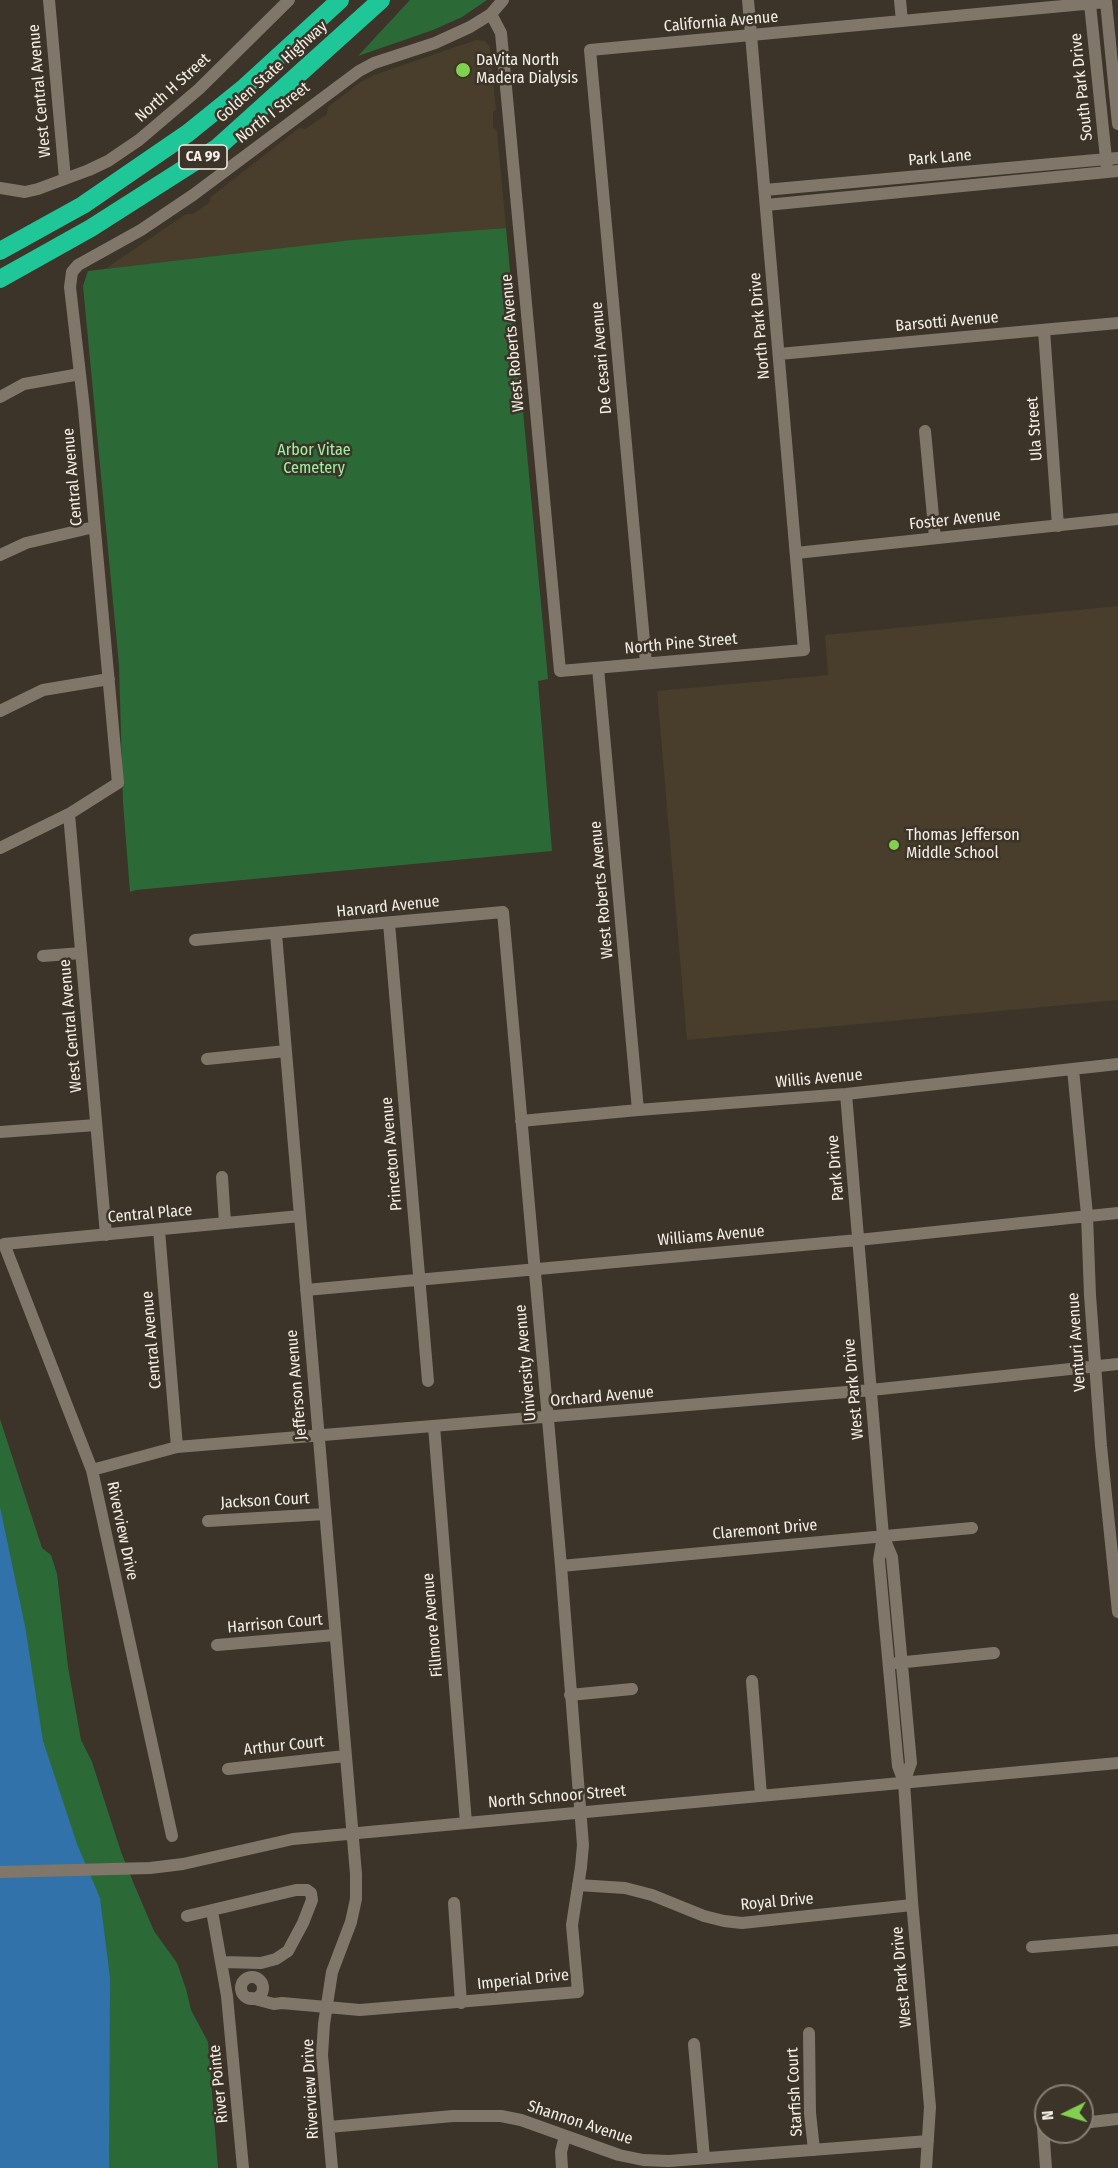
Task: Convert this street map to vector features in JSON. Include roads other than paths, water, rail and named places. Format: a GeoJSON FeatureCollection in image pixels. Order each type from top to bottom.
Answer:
{"type":"FeatureCollection","features":[{"type":"Feature","properties":{"kind":"highway","name":"Golden State Highway"},"geometry":{"type":"LineString","coordinates":[[0,251],[83,205],[188,133],[245,87],[340,0]]}},
{"type":"Feature","properties":{"kind":"highway","name":"Golden State Highway"},"geometry":{"type":"LineString","coordinates":[[0,279],[91,228],[218,147],[381,0]]}},
{"type":"Feature","properties":{"kind":"street","name":"West Central Avenue"},"geometry":{"type":"LineString","coordinates":[[49,0],[65,178]]}},
{"type":"Feature","properties":{"kind":"street","name":"North H Street"},"geometry":{"type":"LineString","coordinates":[[0,188],[24,192],[38,189],[108,160],[139,140],[199,89],[289,0]]}},
{"type":"Feature","properties":{"kind":"street","name":"North I Street"},"geometry":{"type":"LineString","coordinates":[[72,272],[78,265],[141,230],[193,195],[358,71],[374,63],[435,43],[491,14],[503,0]]}},
{"type":"Feature","properties":{"kind":"street","name":"North Park Drive"},"geometry":{"type":"LineString","coordinates":[[748,0],[804,650]]}},
{"type":"Feature","properties":{"kind":"street"},"geometry":{"type":"LineString","coordinates":[[900,0],[902,21]]}},
{"type":"Feature","properties":{"kind":"street","name":"California Avenue"},"geometry":{"type":"LineString","coordinates":[[590,50],[1105,1]]}},
{"type":"Feature","properties":{"kind":"street","name":"South Park Drive"},"geometry":{"type":"LineString","coordinates":[[1105,1],[1118,124]]}},
{"type":"Feature","properties":{"kind":"street","name":"South Park Drive"},"geometry":{"type":"LineString","coordinates":[[1088,2],[1112,165]]}},
{"type":"Feature","properties":{"kind":"street","name":"West Roberts Avenue"},"geometry":{"type":"LineString","coordinates":[[491,14],[501,33],[560,670]]}},
{"type":"Feature","properties":{"kind":"street","name":"De Cesari Avenue"},"geometry":{"type":"LineString","coordinates":[[590,50],[646,663]]}},
{"type":"Feature","properties":{"kind":"street","name":"Park Lane"},"geometry":{"type":"LineString","coordinates":[[765,190],[1112,165]]}},
{"type":"Feature","properties":{"kind":"street","name":"Park Lane"},"geometry":{"type":"LineString","coordinates":[[766,205],[1112,165]]}},
{"type":"Feature","properties":{"kind":"street","name":"Central Avenue"},"geometry":{"type":"LineString","coordinates":[[72,272],[70,287],[109,679]]}},
{"type":"Feature","properties":{"kind":"street","name":"Barsotti Avenue"},"geometry":{"type":"LineString","coordinates":[[779,354],[1118,323]]}},
{"type":"Feature","properties":{"kind":"street","name":"Ula Street"},"geometry":{"type":"LineString","coordinates":[[1044,330],[1058,526]]}},
{"type":"Feature","properties":{"kind":"street"},"geometry":{"type":"LineString","coordinates":[[0,397],[24,384],[80,374]]}},
{"type":"Feature","properties":{"kind":"street"},"geometry":{"type":"LineString","coordinates":[[926,431],[935,538]]}},
{"type":"Feature","properties":{"kind":"street","name":"Foster Avenue"},"geometry":{"type":"LineString","coordinates":[[796,553],[1118,519]]}},
{"type":"Feature","properties":{"kind":"street"},"geometry":{"type":"LineString","coordinates":[[0,555],[26,543],[94,527]]}},
{"type":"Feature","properties":{"kind":"street","name":"North Pine Street"},"geometry":{"type":"LineString","coordinates":[[560,670],[804,650]]}},
{"type":"Feature","properties":{"kind":"street","name":"West Roberts Avenue"},"geometry":{"type":"LineString","coordinates":[[598,668],[638,1110]]}},
{"type":"Feature","properties":{"kind":"street"},"geometry":{"type":"LineString","coordinates":[[0,711],[43,690],[109,679],[118,783],[69,814],[0,848]]}},
{"type":"Feature","properties":{"kind":"street","name":"West Central Avenue"},"geometry":{"type":"LineString","coordinates":[[69,814],[106,1234]]}},
{"type":"Feature","properties":{"kind":"street","name":"Harvard Avenue"},"geometry":{"type":"LineString","coordinates":[[195,940],[502,912]]}},
{"type":"Feature","properties":{"kind":"street","name":"University Avenue"},"geometry":{"type":"LineString","coordinates":[[502,912],[561,1566],[580,1812]]}},
{"type":"Feature","properties":{"kind":"street","name":"Princeton Avenue"},"geometry":{"type":"LineString","coordinates":[[389,923],[428,1382]]}},
{"type":"Feature","properties":{"kind":"street","name":"Jefferson Avenue"},"geometry":{"type":"LineString","coordinates":[[276,934],[345,1756],[354,1833]]}},
{"type":"Feature","properties":{"kind":"street"},"geometry":{"type":"LineString","coordinates":[[43,956],[81,952]]}},
{"type":"Feature","properties":{"kind":"street"},"geometry":{"type":"LineString","coordinates":[[207,1059],[286,1051]]}},
{"type":"Feature","properties":{"kind":"street","name":"Willis Avenue"},"geometry":{"type":"LineString","coordinates":[[521,1121],[846,1094],[1118,1064]]}},
{"type":"Feature","properties":{"kind":"street","name":"Venturi Avenue"},"geometry":{"type":"LineString","coordinates":[[1073,1069],[1087,1215],[1090,1295],[1118,1612]]}},
{"type":"Feature","properties":{"kind":"street","name":"Park Drive"},"geometry":{"type":"LineString","coordinates":[[846,1094],[858,1240]]}},
{"type":"Feature","properties":{"kind":"street"},"geometry":{"type":"LineString","coordinates":[[0,1132],[96,1125]]}},
{"type":"Feature","properties":{"kind":"street"},"geometry":{"type":"LineString","coordinates":[[222,1177],[225,1223]]}},
{"type":"Feature","properties":{"kind":"street","name":"Williams Avenue"},"geometry":{"type":"LineString","coordinates":[[306,1290],[858,1240],[1118,1213]]}},
{"type":"Feature","properties":{"kind":"street","name":"Central Place"},"geometry":{"type":"LineString","coordinates":[[4,1244],[300,1216]]}},
{"type":"Feature","properties":{"kind":"street","name":"Central Avenue"},"geometry":{"type":"LineString","coordinates":[[159,1230],[177,1447]]}},
{"type":"Feature","properties":{"kind":"street","name":"West Park Drive"},"geometry":{"type":"LineString","coordinates":[[858,1240],[883,1536],[879,1560],[895,1663],[898,1766],[904,1782],[912,1905],[930,2107],[926,2168]]}},
{"type":"Feature","properties":{"kind":"street","name":"Riverview Drive"},"geometry":{"type":"LineString","coordinates":[[4,1244],[92,1470],[172,1836]]}},
{"type":"Feature","properties":{"kind":"street","name":"Orchard Avenue"},"geometry":{"type":"LineString","coordinates":[[92,1470],[177,1447],[871,1390],[1118,1364]]}},
{"type":"Feature","properties":{"kind":"street","name":"Fillmore Avenue"},"geometry":{"type":"LineString","coordinates":[[434,1426],[466,1822]]}},
{"type":"Feature","properties":{"kind":"street","name":"Jackson Court"},"geometry":{"type":"LineString","coordinates":[[208,1521],[325,1514]]}},
{"type":"Feature","properties":{"kind":"street","name":"Claremont Drive"},"geometry":{"type":"LineString","coordinates":[[561,1566],[972,1528]]}},
{"type":"Feature","properties":{"kind":"street","name":"Harrison Court"},"geometry":{"type":"LineString","coordinates":[[217,1645],[335,1635]]}},
{"type":"Feature","properties":{"kind":"street"},"geometry":{"type":"LineString","coordinates":[[895,1663],[994,1653]]}},
{"type":"Feature","properties":{"kind":"street"},"geometry":{"type":"LineString","coordinates":[[752,1681],[761,1795]]}},
{"type":"Feature","properties":{"kind":"street"},"geometry":{"type":"LineString","coordinates":[[570,1695],[632,1689]]}},
{"type":"Feature","properties":{"kind":"street","name":"Arthur Court"},"geometry":{"type":"LineString","coordinates":[[228,1769],[345,1756]]}},
{"type":"Feature","properties":{"kind":"street","name":"North Schnoor Street"},"geometry":{"type":"LineString","coordinates":[[0,1872],[120,1869],[183,1864],[275,1842],[354,1833],[1118,1763]]}},
{"type":"Feature","properties":{"kind":"street","name":"Imperial Drive"},"geometry":{"type":"LineString","coordinates":[[327,2007],[360,2010],[578,1992],[572,1925],[583,1845],[580,1812]]}},
{"type":"Feature","properties":{"kind":"street","name":"Riverview Drive"},"geometry":{"type":"LineString","coordinates":[[332,2168],[322,2055],[332,1972],[351,1922],[356,1899],[354,1833]]}},
{"type":"Feature","properties":{"kind":"street","name":"Royal Drive"},"geometry":{"type":"LineString","coordinates":[[578,1885],[625,1888],[652,1895],[704,1916],[742,1923],[912,1905]]}},
{"type":"Feature","properties":{"kind":"street"},"geometry":{"type":"LineString","coordinates":[[187,1916],[296,1890],[307,1890],[311,1893],[312,1900],[303,1923],[288,1951],[276,1959],[261,1963],[223,1968]]}},
{"type":"Feature","properties":{"kind":"street"},"geometry":{"type":"LineString","coordinates":[[454,1904],[461,2003]]}},
{"type":"Feature","properties":{"kind":"street","name":"River Pointe"},"geometry":{"type":"LineString","coordinates":[[212,1911],[223,1968],[243,2168]]}},
{"type":"Feature","properties":{"kind":"street"},"geometry":{"type":"LineString","coordinates":[[1032,1947],[1118,1940]]}},
{"type":"Feature","properties":{"kind":"street"},"geometry":{"type":"LineString","coordinates":[[223,1968],[246,1978],[253,1977],[260,1980],[262,1990],[258,1996],[226,1996]]}},
{"type":"Feature","properties":{"kind":"street"},"geometry":{"type":"LineString","coordinates":[[246,1978],[241,1987],[248,1997],[265,2003],[327,2007]]}},
{"type":"Feature","properties":{"kind":"street"},"geometry":{"type":"LineString","coordinates":[[262,1990],[282,2003]]}},
{"type":"Feature","properties":{"kind":"street","name":"Starfish Court"},"geometry":{"type":"LineString","coordinates":[[808,2033],[810,2113],[814,2150]]}},
{"type":"Feature","properties":{"kind":"street"},"geometry":{"type":"LineString","coordinates":[[694,2044],[704,2158]]}},
{"type":"Feature","properties":{"kind":"street","name":"Shannon Avenue"},"geometry":{"type":"LineString","coordinates":[[329,2127],[480,2115],[521,2120],[619,2155],[643,2160],[669,2161],[928,2141]]}},
{"type":"Feature","properties":{"kind":"street"},"geometry":{"type":"LineString","coordinates":[[1094,2122],[1118,2119]]}},
{"type":"Feature","properties":{"kind":"street"},"geometry":{"type":"LineString","coordinates":[[562,2168],[561,2152],[565,2136]]}},
{"type":"Feature","properties":{"kind":"street"},"geometry":{"type":"LineString","coordinates":[[1045,2144],[1046,2168]]}},
{"type":"Feature","properties":{"kind":"water"},"geometry":{"type":"Polygon","coordinates":[[[0,1507],[25,1626],[43,1741],[77,1844],[100,1898],[110,1978],[109,2168],[0,2168],[0,1507]]]}},
{"type":"Feature","properties":{"kind":"place","name":"DaVita North Madera Dialysis"},"geometry":{"type":"Point","coordinates":[463,70]}},
{"type":"Feature","properties":{"kind":"place","name":"Thomas Jefferson Middle School"},"geometry":{"type":"Point","coordinates":[894,845]}},
{"type":"Feature","properties":{"kind":"park label","name":"Arbor Vitae Cemetery"},"geometry":{"type":"Point","coordinates":[314,460]}}]}
